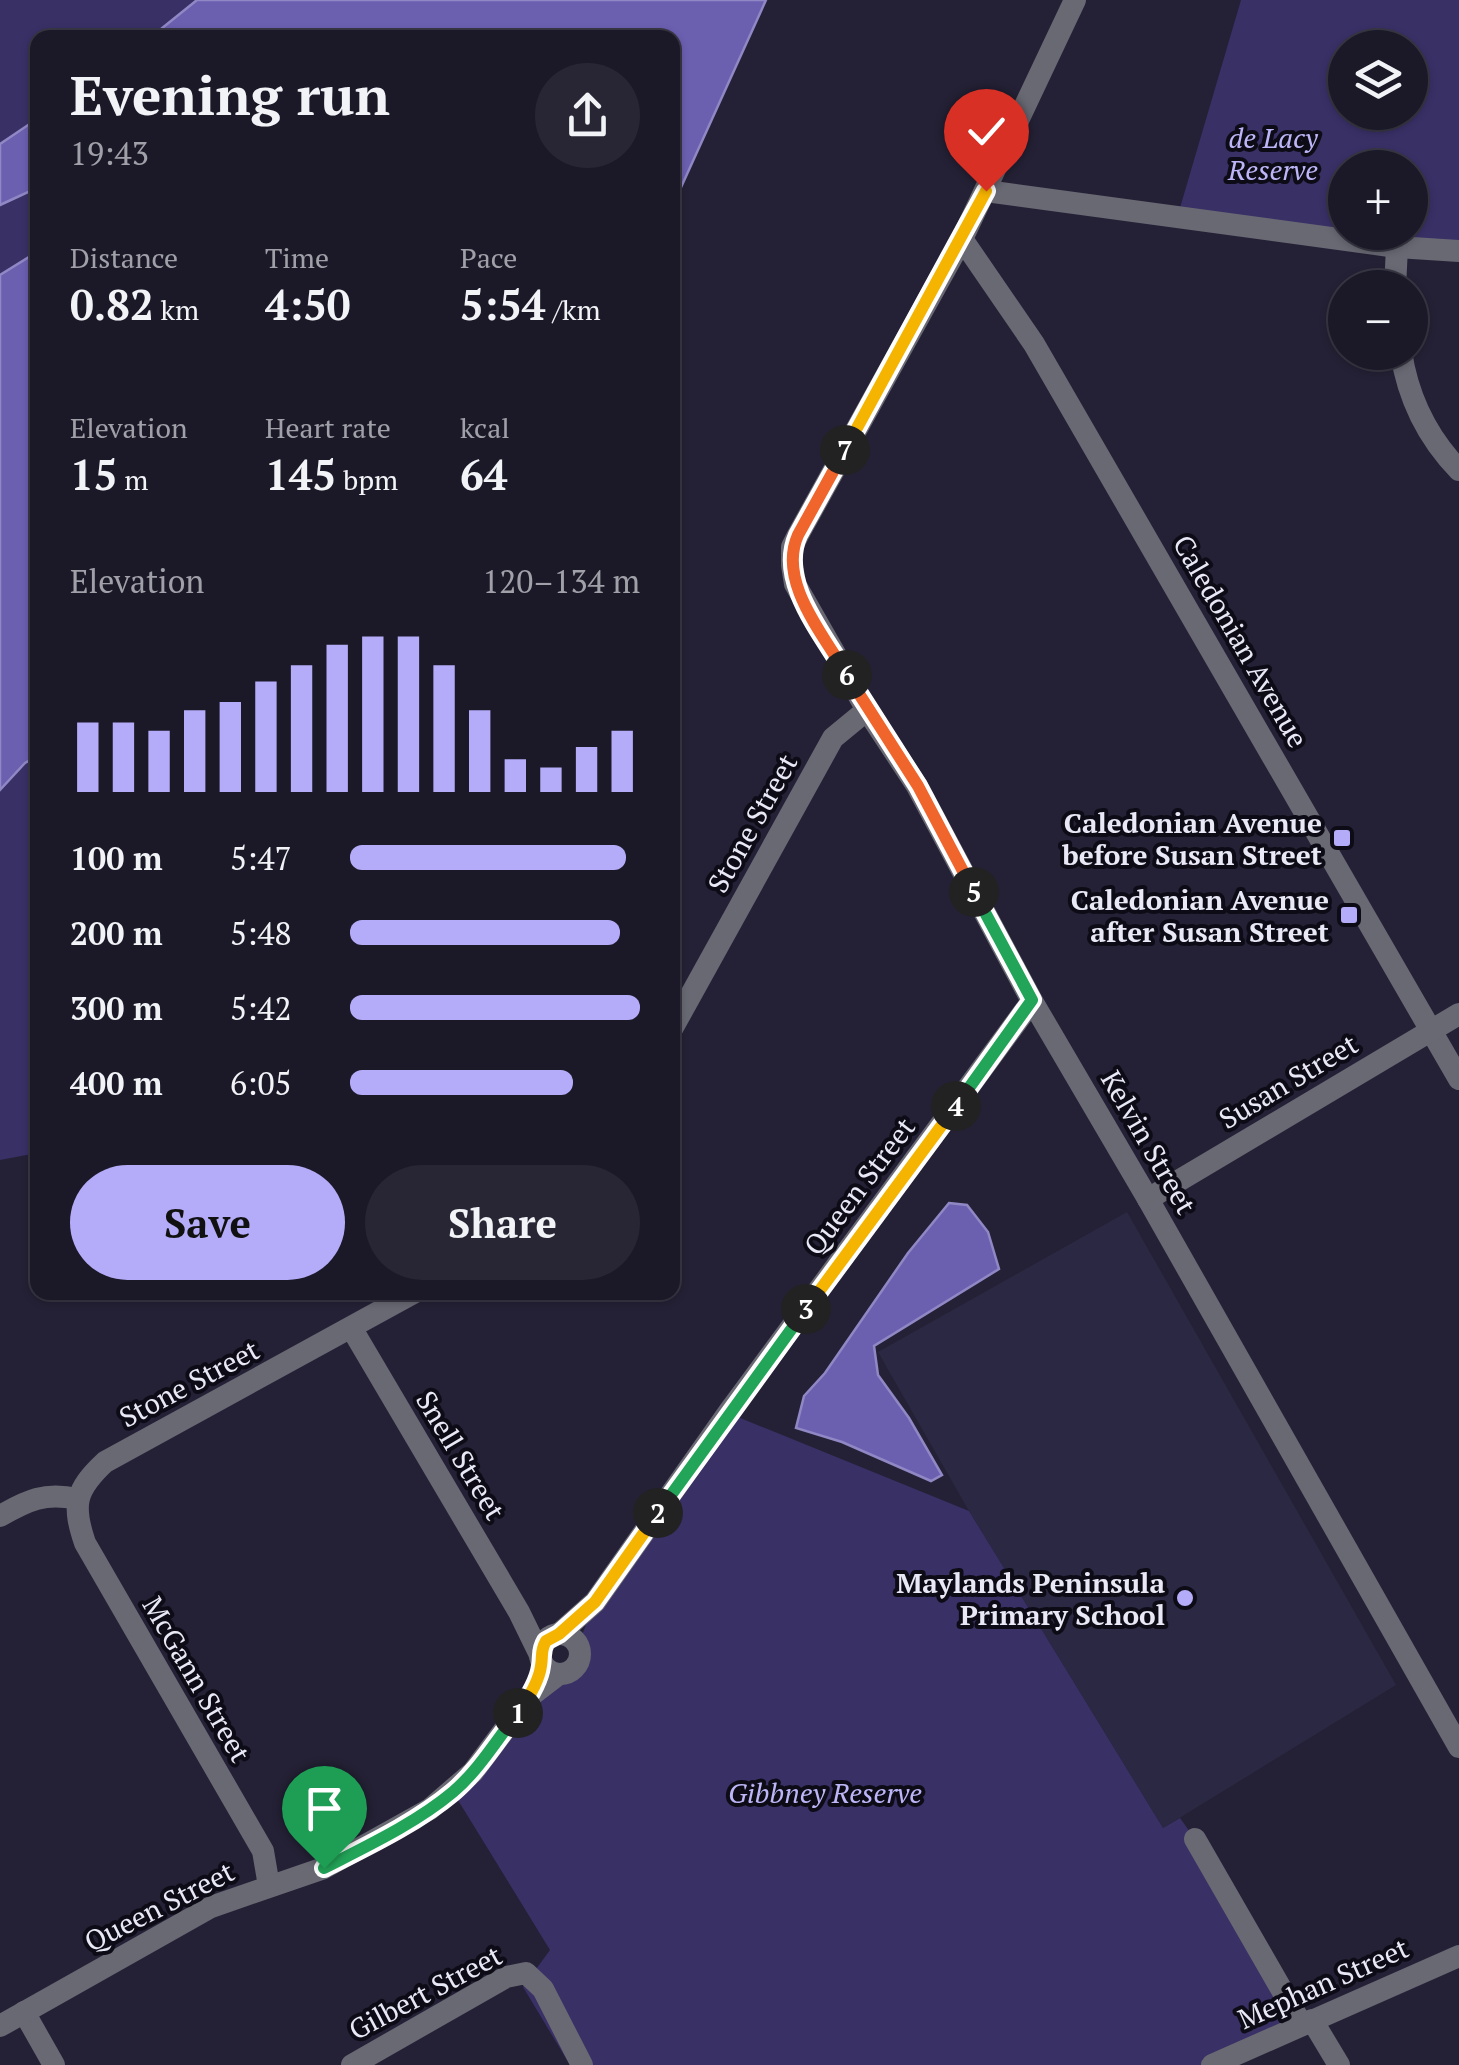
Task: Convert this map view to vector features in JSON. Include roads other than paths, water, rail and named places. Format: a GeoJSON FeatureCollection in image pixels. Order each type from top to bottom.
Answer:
{"type":"FeatureCollection","features":[{"type":"Feature","properties":{"kind":"street"},"geometry":{"type":"LineString","coordinates":[[962,238],[1075,0]]}},
{"type":"Feature","properties":{"kind":"street"},"geometry":{"type":"LineString","coordinates":[[986,191],[1328,238]]}},
{"type":"Feature","properties":{"kind":"street","name":"Kelvin Street"},"geometry":{"type":"LineString","coordinates":[[962,238],[792,546],[795,584],[867,710],[918,786],[1032,1000],[1459,1747]]}},
{"type":"Feature","properties":{"kind":"street","name":"Caledonian Avenue"},"geometry":{"type":"LineString","coordinates":[[962,238],[1034,344],[1459,1079]]}},
{"type":"Feature","properties":{"kind":"street"},"geometry":{"type":"LineString","coordinates":[[1428,249],[1459,251]]}},
{"type":"Feature","properties":{"kind":"street"},"geometry":{"type":"LineString","coordinates":[[1404,370],[1406,383],[1435,445],[1459,470]]}},
{"type":"Feature","properties":{"kind":"street","name":"Stone Street"},"geometry":{"type":"LineString","coordinates":[[680,1014],[832,738],[867,710]]}},
{"type":"Feature","properties":{"kind":"street","name":"Queen Street"},"geometry":{"type":"LineString","coordinates":[[0,2026],[211,1906],[324,1868],[442,1800],[473,1772],[529,1697],[555,1651],[595,1602],[728,1413],[1032,1000]]}},
{"type":"Feature","properties":{"kind":"street","name":"Susan Street"},"geometry":{"type":"LineString","coordinates":[[1148,1199],[1459,1014]]}},
{"type":"Feature","properties":{"kind":"street","name":"Stone Street"},"geometry":{"type":"LineString","coordinates":[[78,1499],[86,1479],[105,1462],[401,1300]]}},
{"type":"Feature","properties":{"kind":"street","name":"Snell Street"},"geometry":{"type":"LineString","coordinates":[[352,1329],[519,1612],[555,1651]]}},
{"type":"Feature","properties":{"kind":"street"},"geometry":{"type":"LineString","coordinates":[[0,1516],[47,1494],[78,1499]]}},
{"type":"Feature","properties":{"kind":"street","name":"McGann Street"},"geometry":{"type":"LineString","coordinates":[[78,1499],[77,1518],[85,1543],[262,1851],[269,1886]]}},
{"type":"Feature","properties":{"kind":"street"},"geometry":{"type":"LineString","coordinates":[[1195,1838],[1307,2022],[1338,2065]]}},
{"type":"Feature","properties":{"kind":"street","name":"Mephan Street"},"geometry":{"type":"LineString","coordinates":[[1212,2065],[1459,1956]]}},
{"type":"Feature","properties":{"kind":"street","name":"Gilbert Street"},"geometry":{"type":"LineString","coordinates":[[352,2065],[506,1977],[526,1972],[542,1989],[582,2065]]}},
{"type":"Feature","properties":{"kind":"street"},"geometry":{"type":"LineString","coordinates":[[24,2012],[54,2065]]}},
{"type":"Feature","properties":{"kind":"place","name":"Caledonian Avenue before Susan Street"},"geometry":{"type":"Point","coordinates":[1342,838]}},
{"type":"Feature","properties":{"kind":"place","name":"Caledonian Avenue after Susan Street"},"geometry":{"type":"Point","coordinates":[1349,915]}},
{"type":"Feature","properties":{"kind":"place","name":"Maylands Peninsula Primary School"},"geometry":{"type":"Point","coordinates":[1185,1598]}},
{"type":"Feature","properties":{"kind":"park label","name":"de Lacy Reserve"},"geometry":{"type":"Point","coordinates":[1273,153]}},
{"type":"Feature","properties":{"kind":"park label","name":"Gibbney Reserve"},"geometry":{"type":"Point","coordinates":[825,1792]}}]}
